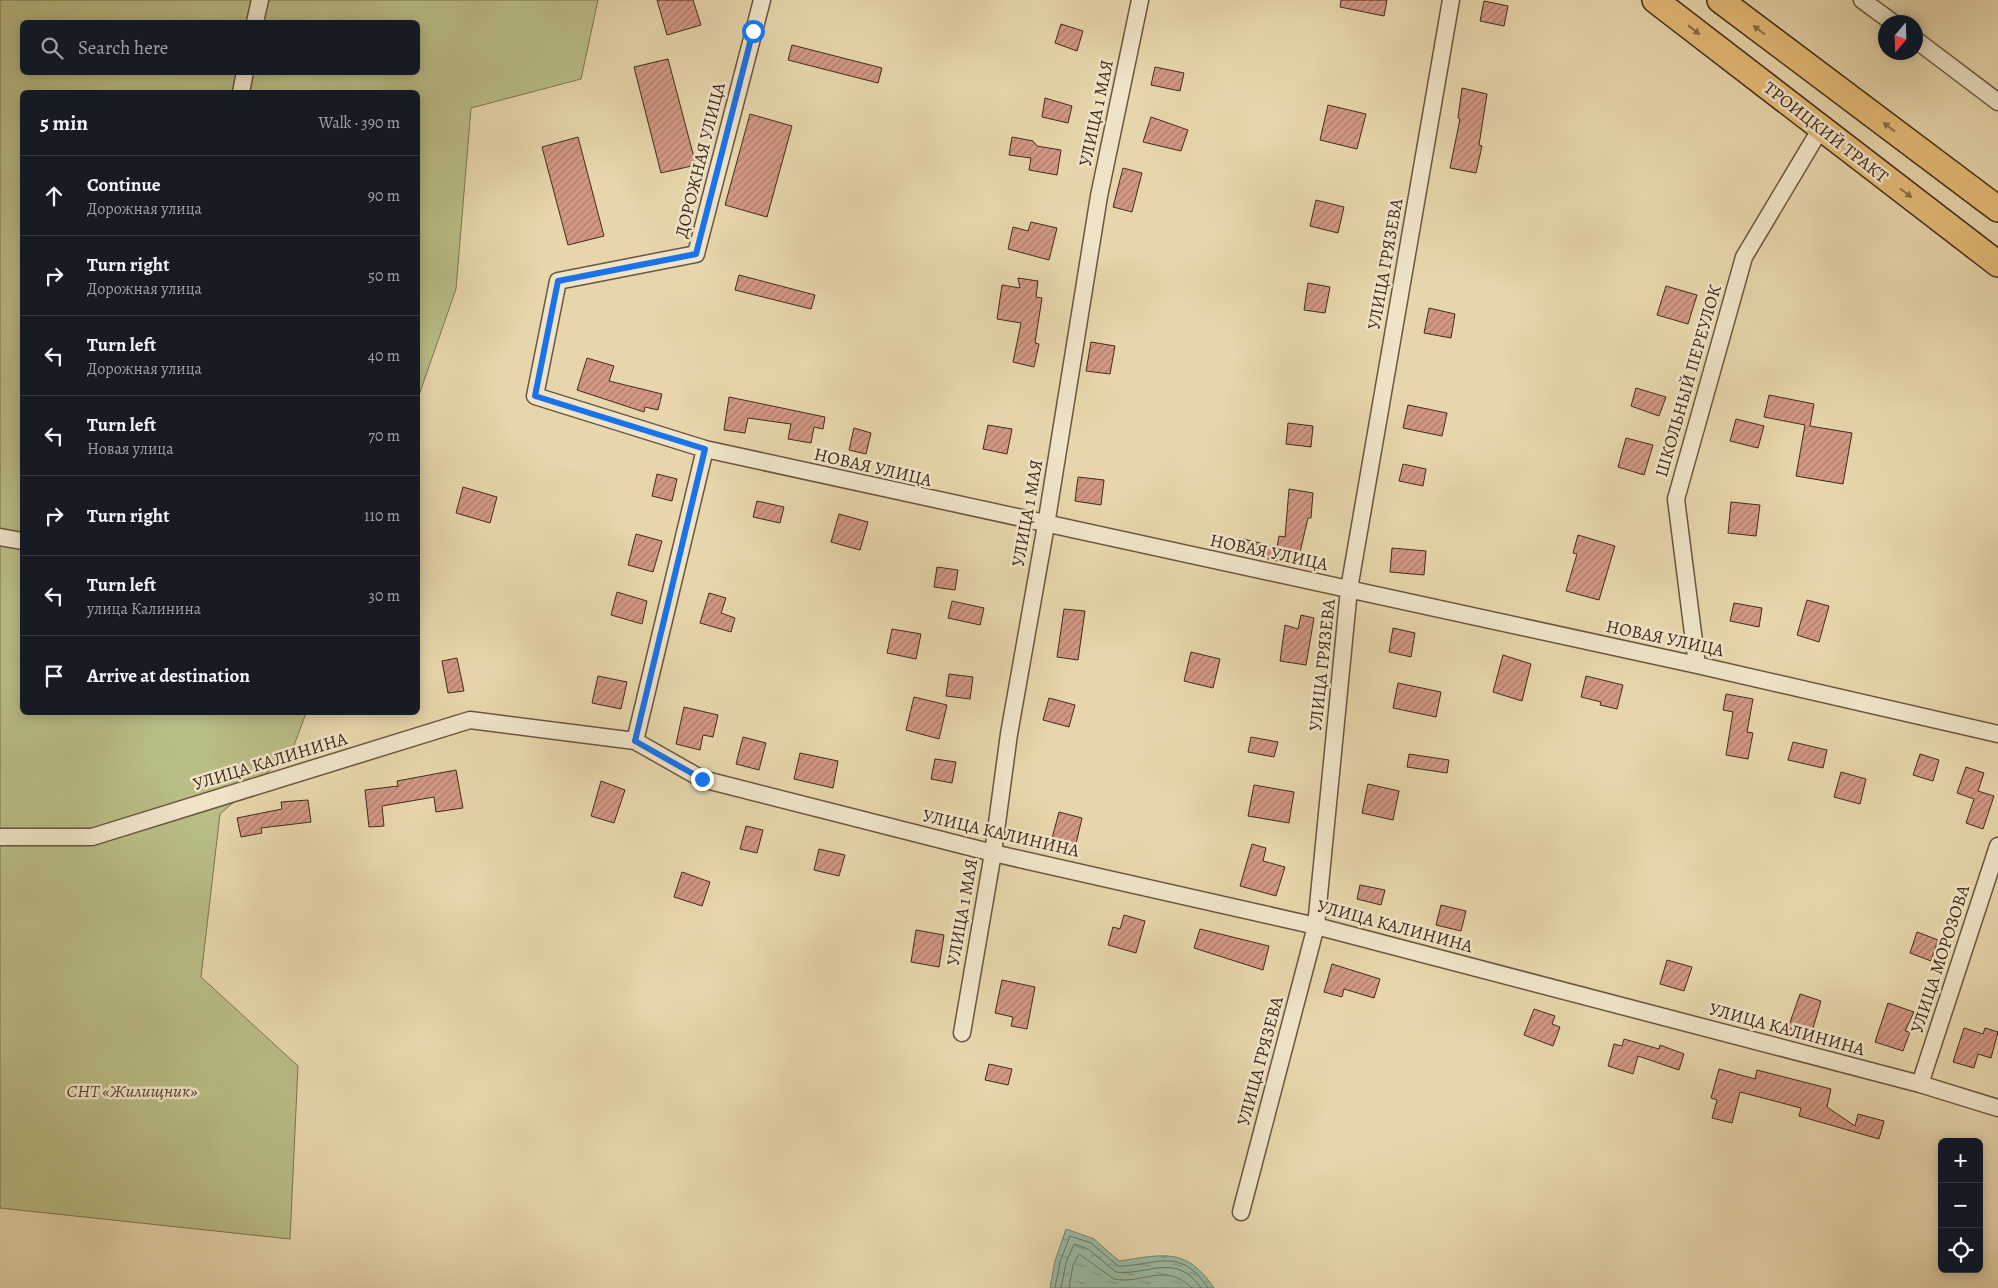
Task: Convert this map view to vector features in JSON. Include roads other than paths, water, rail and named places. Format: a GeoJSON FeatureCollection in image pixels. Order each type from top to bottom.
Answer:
{"type":"FeatureCollection","features":[{"type":"Feature","properties":{"kind":"main road","name":"ТРОИЦКИЙ ТРАКТ"},"geometry":{"type":"LineString","coordinates":[[1655,0],[1998,264]]}},
{"type":"Feature","properties":{"kind":"main road"},"geometry":{"type":"LineString","coordinates":[[1720,0],[1998,209]]}},
{"type":"Feature","properties":{"kind":"street"},"geometry":{"type":"LineString","coordinates":[[255,20],[260,0]]}},
{"type":"Feature","properties":{"kind":"street","name":"ДОРОЖНАЯ УЛИЦА"},"geometry":{"type":"LineString","coordinates":[[535,396],[558,281],[696,254],[762,0]]}},
{"type":"Feature","properties":{"kind":"street","name":"УЛИЦА 1 МАЯ"},"geometry":{"type":"LineString","coordinates":[[962,1033],[993,853],[1009,734],[1046,525],[1099,196],[1140,0]]}},
{"type":"Feature","properties":{"kind":"street","name":"УЛИЦА ГРЯЗЕВА"},"geometry":{"type":"LineString","coordinates":[[1241,1212],[1316,926],[1349,589],[1451,0]]}},
{"type":"Feature","properties":{"kind":"street"},"geometry":{"type":"LineString","coordinates":[[1862,0],[1882,15]]}},
{"type":"Feature","properties":{"kind":"street"},"geometry":{"type":"LineString","coordinates":[[1923,45],[1998,102]]}},
{"type":"Feature","properties":{"kind":"street"},"geometry":{"type":"LineString","coordinates":[[241,90],[244,75]]}},
{"type":"Feature","properties":{"kind":"street","name":"ШКОЛЬНЫЙ ПЕРЕУЛОК"},"geometry":{"type":"LineString","coordinates":[[1697,666],[1676,500],[1744,257],[1821,128]]}},
{"type":"Feature","properties":{"kind":"street","name":"НОВАЯ УЛИЦА"},"geometry":{"type":"LineString","coordinates":[[535,396],[705,449],[1046,525],[1349,589],[1998,734]]}},
{"type":"Feature","properties":{"kind":"street"},"geometry":{"type":"LineString","coordinates":[[635,741],[705,449]]}},
{"type":"Feature","properties":{"kind":"street"},"geometry":{"type":"LineString","coordinates":[[0,537],[20,541]]}},
{"type":"Feature","properties":{"kind":"street","name":"УЛИЦА КАЛИНИНА"},"geometry":{"type":"LineString","coordinates":[[0,837],[92,837],[470,720],[635,741],[702,779],[993,853],[1316,926],[1920,1084],[1998,1108]]}},
{"type":"Feature","properties":{"kind":"street","name":"УЛИЦА МОРОЗОВА"},"geometry":{"type":"LineString","coordinates":[[1920,1084],[1998,846]]}},
{"type":"Feature","properties":{"kind":"water"},"geometry":{"type":"Polygon","coordinates":[[[1066,1229],[1094,1239],[1119,1261],[1161,1256],[1183,1259],[1204,1275],[1214,1288],[1050,1288],[1055,1261],[1066,1229]]]}},
{"type":"Feature","properties":{"kind":"park label","name":"СНТ «Жилищник»"},"geometry":{"type":"Point","coordinates":[132,1091]}}]}
